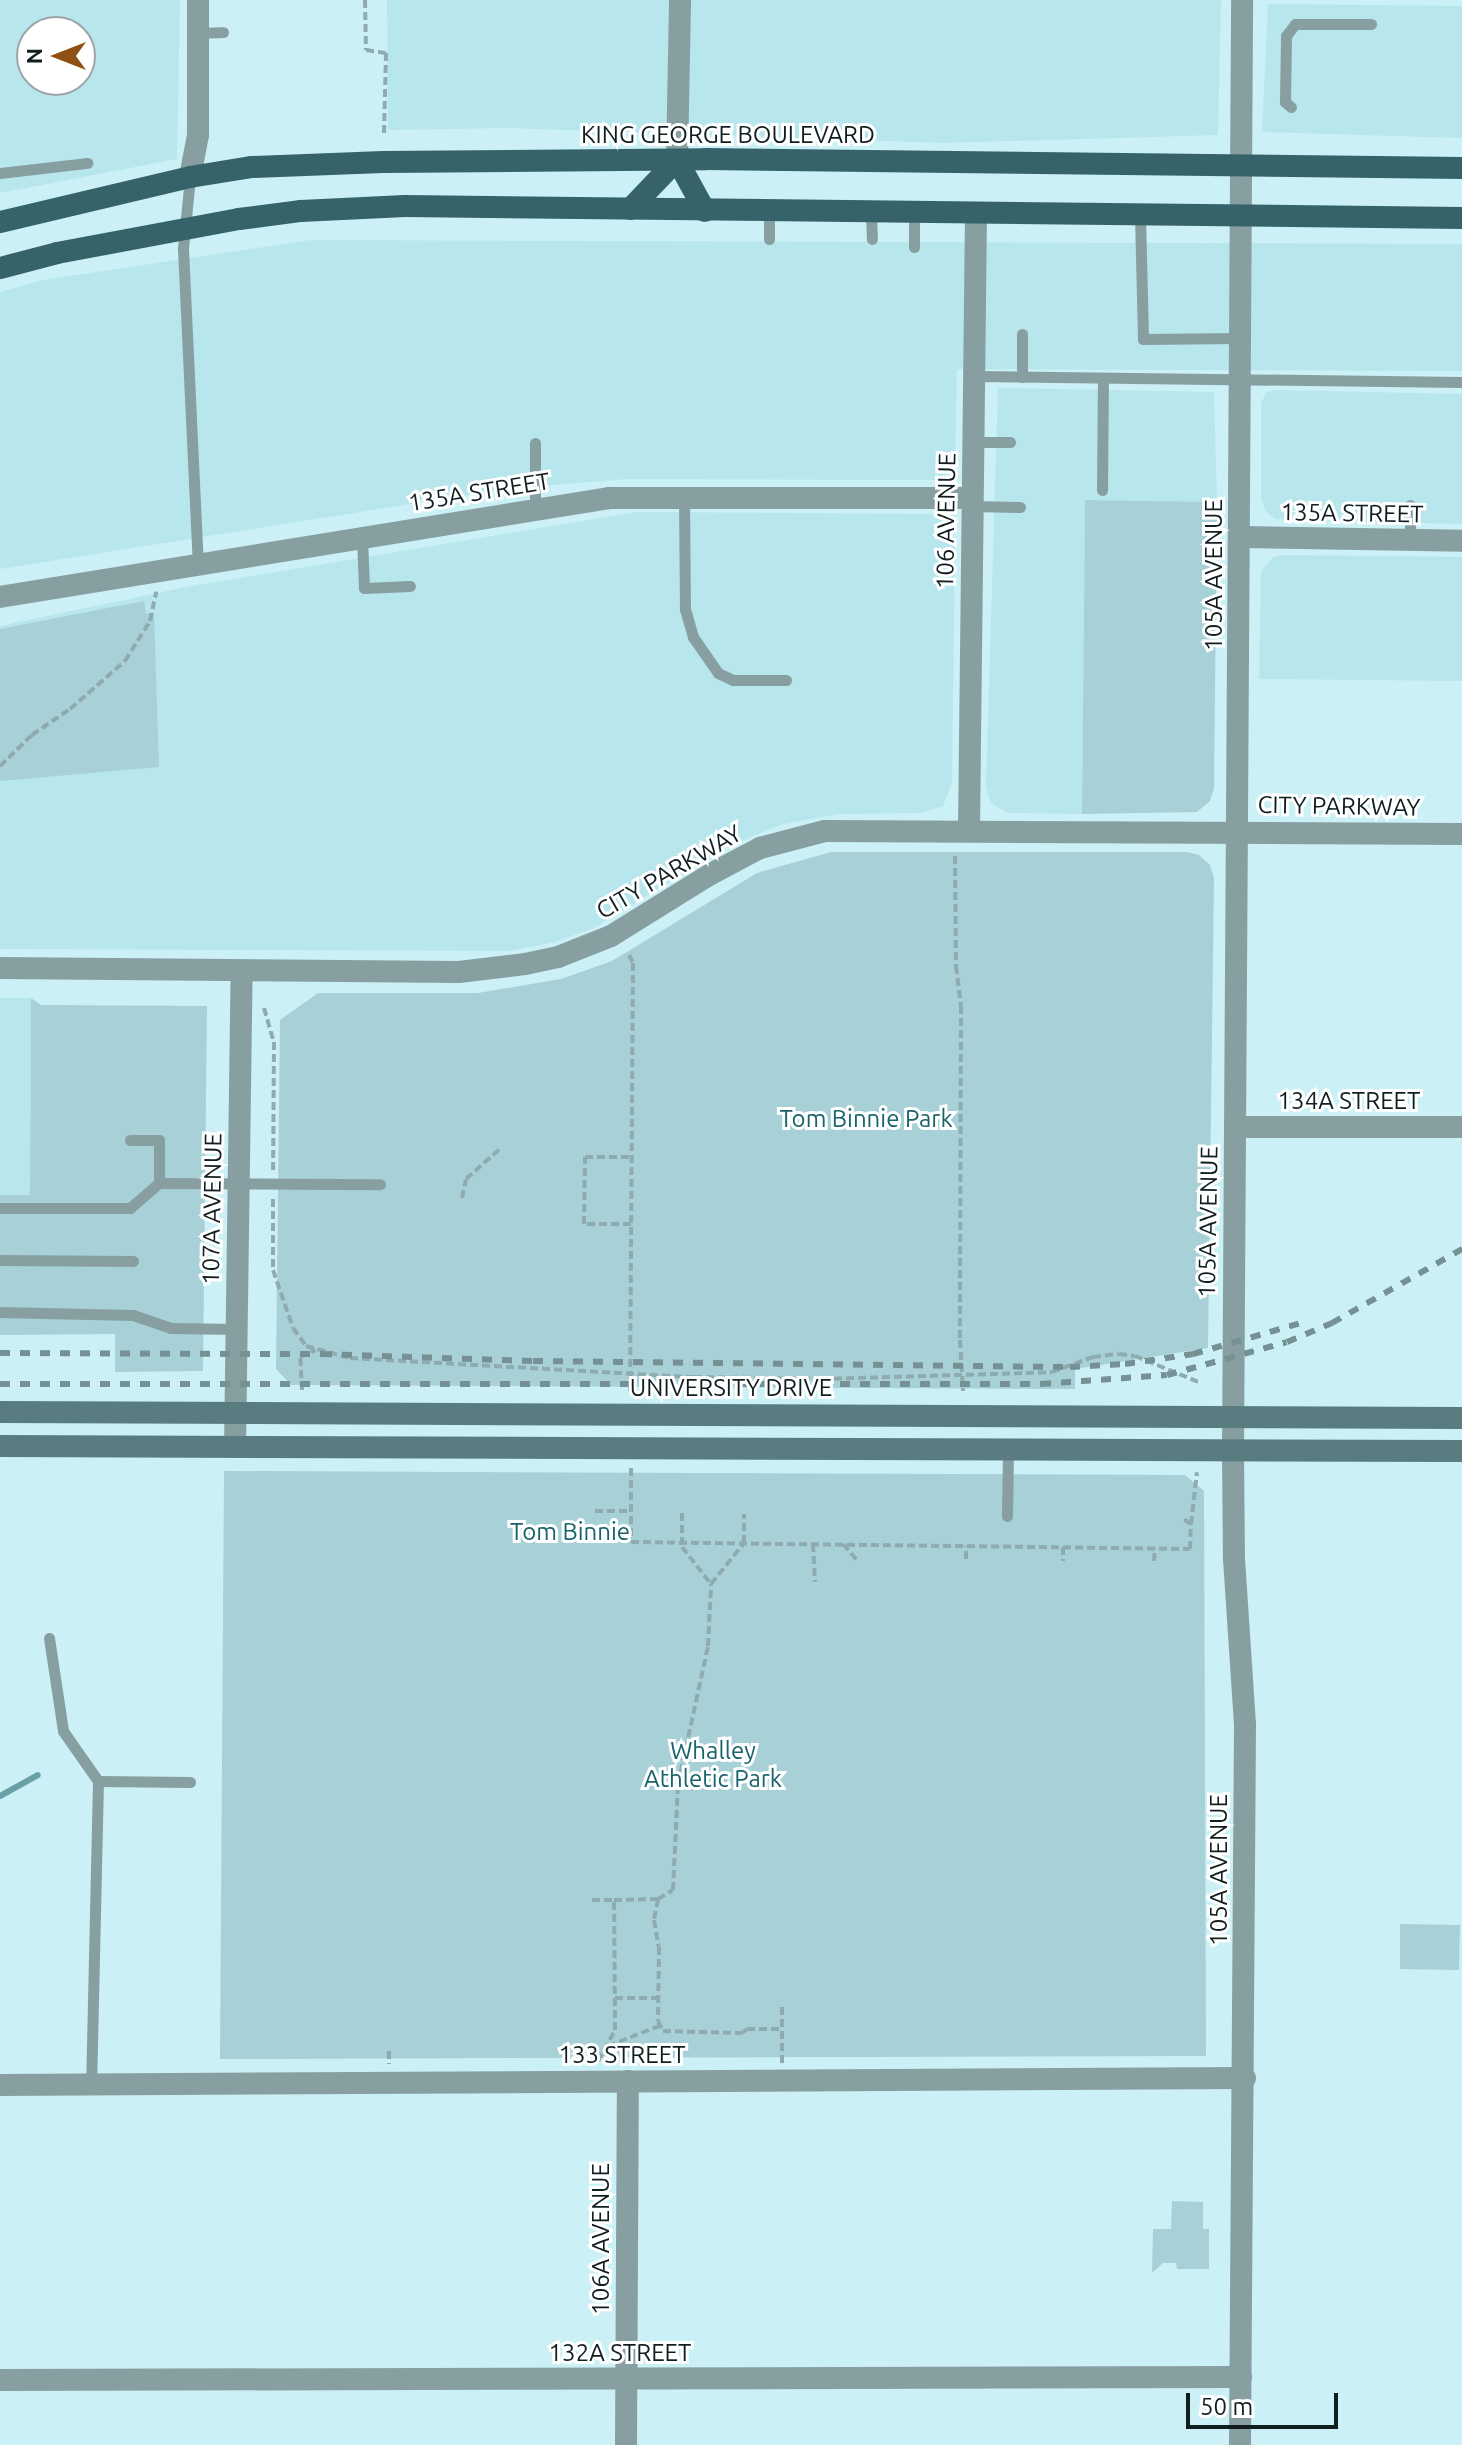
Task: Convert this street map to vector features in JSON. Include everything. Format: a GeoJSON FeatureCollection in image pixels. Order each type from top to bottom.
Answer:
{"type":"FeatureCollection","features":[{"type":"Feature","properties":{"kind":"main road","name":"KING GEORGE BOULEVARD"},"geometry":{"type":"LineString","coordinates":[[0,222],[190,177],[252,167],[677,160],[1462,168]]}},
{"type":"Feature","properties":{"kind":"main road"},"geometry":{"type":"LineString","coordinates":[[630,209],[677,160],[705,211]]}},
{"type":"Feature","properties":{"kind":"main road"},"geometry":{"type":"LineString","coordinates":[[0,268],[57,253],[183,228],[330,209],[405,206],[1462,218]]}},
{"type":"Feature","properties":{"kind":"main road","name":"UNIVERSITY DRIVE"},"geometry":{"type":"LineString","coordinates":[[0,1412],[1462,1418]]}},
{"type":"Feature","properties":{"kind":"main road"},"geometry":{"type":"LineString","coordinates":[[0,1446],[1462,1451]]}},
{"type":"Feature","properties":{"kind":"street"},"geometry":{"type":"LineString","coordinates":[[190,177],[198,135],[198,0]]}},
{"type":"Feature","properties":{"kind":"street"},"geometry":{"type":"LineString","coordinates":[[677,160],[680,0]]}},
{"type":"Feature","properties":{"kind":"street","name":"105A AVENUE"},"geometry":{"type":"LineString","coordinates":[[1240,2445],[1245,2078],[1245,1725],[1234,1559],[1233,1416],[1242,0]]}},
{"type":"Feature","properties":{"kind":"street","name":"106 AVENUE"},"geometry":{"type":"LineString","coordinates":[[969,830],[976,214]]}},
{"type":"Feature","properties":{"kind":"street","name":"135A STREET"},"geometry":{"type":"LineString","coordinates":[[0,597],[609,498],[684,496],[972,502]]}},
{"type":"Feature","properties":{"kind":"street","name":"135A STREET"},"geometry":{"type":"LineString","coordinates":[[1240,537],[1462,541]]}},
{"type":"Feature","properties":{"kind":"street","name":"CITY PARKWAY"},"geometry":{"type":"LineString","coordinates":[[0,968],[459,972],[525,964],[558,957],[611,936],[723,866],[782,840],[855,829],[1462,834]]}},
{"type":"Feature","properties":{"kind":"street","name":"107A AVENUE"},"geometry":{"type":"LineString","coordinates":[[235,1447],[242,972]]}},
{"type":"Feature","properties":{"kind":"street","name":"134A STREET"},"geometry":{"type":"LineString","coordinates":[[1235,1127],[1462,1127]]}},
{"type":"Feature","properties":{"kind":"street","name":"133 STREET"},"geometry":{"type":"LineString","coordinates":[[0,2085],[1245,2078]]}},
{"type":"Feature","properties":{"kind":"street","name":"106A AVENUE"},"geometry":{"type":"LineString","coordinates":[[626,2445],[628,2081]]}},
{"type":"Feature","properties":{"kind":"street","name":"132A STREET"},"geometry":{"type":"LineString","coordinates":[[0,2380],[1241,2377]]}},
{"type":"Feature","properties":{"kind":"lane"},"geometry":{"type":"LineString","coordinates":[[1291,107],[1285,102],[1286,36],[1295,24],[1371,24]]}},
{"type":"Feature","properties":{"kind":"lane"},"geometry":{"type":"LineString","coordinates":[[198,33],[223,32]]}},
{"type":"Feature","properties":{"kind":"lane"},"geometry":{"type":"LineString","coordinates":[[0,173],[87,163]]}},
{"type":"Feature","properties":{"kind":"lane"},"geometry":{"type":"LineString","coordinates":[[190,177],[183,228],[198,564]]}},
{"type":"Feature","properties":{"kind":"lane"},"geometry":{"type":"LineString","coordinates":[[769,212],[769,239]]}},
{"type":"Feature","properties":{"kind":"lane"},"geometry":{"type":"LineString","coordinates":[[871,213],[872,239]]}},
{"type":"Feature","properties":{"kind":"lane"},"geometry":{"type":"LineString","coordinates":[[914,213],[914,247]]}},
{"type":"Feature","properties":{"kind":"lane"},"geometry":{"type":"LineString","coordinates":[[1140,215],[1143,339],[1239,338]]}},
{"type":"Feature","properties":{"kind":"lane"},"geometry":{"type":"LineString","coordinates":[[1022,334],[1022,377]]}},
{"type":"Feature","properties":{"kind":"lane"},"geometry":{"type":"LineString","coordinates":[[974,376],[1462,382]]}},
{"type":"Feature","properties":{"kind":"lane"},"geometry":{"type":"LineString","coordinates":[[1102,490],[1103,379]]}},
{"type":"Feature","properties":{"kind":"lane"},"geometry":{"type":"LineString","coordinates":[[973,442],[1010,442]]}},
{"type":"Feature","properties":{"kind":"lane"},"geometry":{"type":"LineString","coordinates":[[535,443],[535,509]]}},
{"type":"Feature","properties":{"kind":"lane"},"geometry":{"type":"LineString","coordinates":[[684,496],[685,609],[693,637],[718,673],[733,680],[786,680]]}},
{"type":"Feature","properties":{"kind":"lane"},"geometry":{"type":"LineString","coordinates":[[972,502],[1020,507]]}},
{"type":"Feature","properties":{"kind":"lane"},"geometry":{"type":"LineString","coordinates":[[1410,505],[1410,541]]}},
{"type":"Feature","properties":{"kind":"lane"},"geometry":{"type":"LineString","coordinates":[[362,538],[364,588],[410,586]]}},
{"type":"Feature","properties":{"kind":"lane"},"geometry":{"type":"LineString","coordinates":[[130,1140],[159,1140],[159,1183]]}},
{"type":"Feature","properties":{"kind":"lane"},"geometry":{"type":"LineString","coordinates":[[0,1208],[130,1208],[159,1183],[380,1184]]}},
{"type":"Feature","properties":{"kind":"lane"},"geometry":{"type":"LineString","coordinates":[[0,1260],[133,1261]]}},
{"type":"Feature","properties":{"kind":"lane"},"geometry":{"type":"LineString","coordinates":[[0,1312],[133,1315],[171,1328],[237,1329]]}},
{"type":"Feature","properties":{"kind":"lane"},"geometry":{"type":"LineString","coordinates":[[1007,1516],[1008,1450]]}},
{"type":"Feature","properties":{"kind":"lane"},"geometry":{"type":"LineString","coordinates":[[49,1638],[63,1731],[98,1781],[91,2084]]}},
{"type":"Feature","properties":{"kind":"lane"},"geometry":{"type":"LineString","coordinates":[[98,1781],[190,1782]]}},
{"type":"Feature","properties":{"kind":"path"},"geometry":{"type":"LineString","coordinates":[[365,0],[366,50],[386,53],[384,136]]}},
{"type":"Feature","properties":{"kind":"path"},"geometry":{"type":"LineString","coordinates":[[0,766],[32,735],[70,709],[125,661],[150,621],[156,592]]}},
{"type":"Feature","properties":{"kind":"path"},"geometry":{"type":"LineString","coordinates":[[955,856],[956,966],[961,1006],[960,1340],[963,1391]]}},
{"type":"Feature","properties":{"kind":"path"},"geometry":{"type":"LineString","coordinates":[[629,955],[633,963],[630,1392]]}},
{"type":"Feature","properties":{"kind":"path"},"geometry":{"type":"LineString","coordinates":[[264,1000],[274,1042],[273,1171]]}},
{"type":"Feature","properties":{"kind":"path"},"geometry":{"type":"LineString","coordinates":[[462,1198],[466,1179],[501,1148]]}},
{"type":"Feature","properties":{"kind":"path"},"geometry":{"type":"LineString","coordinates":[[631,1224],[584,1224],[585,1157],[632,1157]]}},
{"type":"Feature","properties":{"kind":"path"},"geometry":{"type":"LineString","coordinates":[[273,1193],[273,1270],[299,1339],[316,1350]]}},
{"type":"Feature","properties":{"kind":"path"},"geometry":{"type":"LineString","coordinates":[[302,1390],[300,1357],[316,1350]]}},
{"type":"Feature","properties":{"kind":"path","name":"UNIVERSITY DRIVE"},"geometry":{"type":"LineString","coordinates":[[316,1350],[387,1362],[631,1375],[822,1379],[1052,1372],[1093,1357],[1119,1354],[1135,1356],[1201,1383]]}},
{"type":"Feature","properties":{"kind":"path"},"geometry":{"type":"LineString","coordinates":[[631,1465],[631,1542],[1190,1549],[1197,1472]]}},
{"type":"Feature","properties":{"kind":"path"},"geometry":{"type":"LineString","coordinates":[[595,1511],[631,1511]]}},
{"type":"Feature","properties":{"kind":"path"},"geometry":{"type":"LineString","coordinates":[[682,1513],[682,1542],[711,1584]]}},
{"type":"Feature","properties":{"kind":"path"},"geometry":{"type":"LineString","coordinates":[[592,1900],[658,1899],[673,1890],[678,1784],[708,1646],[711,1584],[744,1543],[744,1514]]}},
{"type":"Feature","properties":{"kind":"path"},"geometry":{"type":"LineString","coordinates":[[1182,1518],[1191,1524]]}},
{"type":"Feature","properties":{"kind":"path"},"geometry":{"type":"LineString","coordinates":[[813,1544],[815,1582]]}},
{"type":"Feature","properties":{"kind":"path"},"geometry":{"type":"LineString","coordinates":[[843,1544],[857,1560]]}},
{"type":"Feature","properties":{"kind":"path"},"geometry":{"type":"LineString","coordinates":[[966,1546],[966,1559]]}},
{"type":"Feature","properties":{"kind":"path"},"geometry":{"type":"LineString","coordinates":[[1063,1547],[1063,1561]]}},
{"type":"Feature","properties":{"kind":"path"},"geometry":{"type":"LineString","coordinates":[[1154,1561],[1155,1548]]}},
{"type":"Feature","properties":{"kind":"path"},"geometry":{"type":"LineString","coordinates":[[658,1899],[654,1920],[659,1947],[660,2026]]}},
{"type":"Feature","properties":{"kind":"path"},"geometry":{"type":"LineString","coordinates":[[598,2068],[598,2059],[615,2030],[614,1900]]}},
{"type":"Feature","properties":{"kind":"path"},"geometry":{"type":"LineString","coordinates":[[615,1998],[659,1998]]}},
{"type":"Feature","properties":{"kind":"path"},"geometry":{"type":"LineString","coordinates":[[781,2069],[782,2007]]}},
{"type":"Feature","properties":{"kind":"path"},"geometry":{"type":"LineString","coordinates":[[660,2026],[670,2033],[782,2029]]}},
{"type":"Feature","properties":{"kind":"path"},"geometry":{"type":"LineString","coordinates":[[606,2046],[660,2026]]}},
{"type":"Feature","properties":{"kind":"shaded area"},"geometry":{"type":"Polygon","coordinates":[[[0,0],[180,0],[177,159],[0,193],[0,0]]]}},
{"type":"Feature","properties":{"kind":"shaded area"},"geometry":{"type":"Polygon","coordinates":[[[387,0],[1221,0],[1218,135],[943,143],[508,128],[388,130],[387,0]]]}},
{"type":"Feature","properties":{"kind":"shaded area"},"geometry":{"type":"Polygon","coordinates":[[[1268,4],[1462,6],[1462,138],[1262,132],[1268,4]]]}},
{"type":"Feature","properties":{"kind":"shaded area"},"geometry":{"type":"Polygon","coordinates":[[[311,240],[1462,244],[1462,371],[957,369],[955,460],[946,474],[934,480],[627,479],[505,489],[0,569],[0,292],[43,280],[311,240]]]}},
{"type":"Feature","properties":{"kind":"shaded area"},"geometry":{"type":"Polygon","coordinates":[[[998,388],[1214,392],[1217,502],[1085,500],[1082,814],[1008,813],[991,803],[986,787],[998,388]]]}},
{"type":"Feature","properties":{"kind":"shaded area"},"geometry":{"type":"Polygon","coordinates":[[[1274,390],[1462,394],[1462,524],[1275,519],[1265,510],[1261,497],[1261,403],[1266,393],[1274,390]]]}},
{"type":"Feature","properties":{"kind":"shaded area"},"geometry":{"type":"Polygon","coordinates":[[[637,512],[930,514],[945,520],[955,539],[952,783],[943,806],[922,813],[840,814],[783,824],[726,847],[594,928],[555,942],[510,951],[0,949],[0,626],[191,586],[637,512]]]}},
{"type":"Feature","properties":{"kind":"shaded area"},"geometry":{"type":"Polygon","coordinates":[[[1273,557],[1462,557],[1462,681],[1259,679],[1261,572],[1273,557]]]}},
{"type":"Feature","properties":{"kind":"shaded area"},"geometry":{"type":"Polygon","coordinates":[[[0,998],[31,998],[30,1195],[0,1195],[0,998]]]}},
{"type":"Feature","properties":{"kind":"green space"},"geometry":{"type":"Polygon","coordinates":[[[1085,500],[1217,502],[1214,788],[1210,801],[1197,812],[1082,814],[1085,500]]]}},
{"type":"Feature","properties":{"kind":"green space"},"geometry":{"type":"Polygon","coordinates":[[[144,601],[146,614],[154,612],[159,767],[0,781],[0,629],[144,601]]]}},
{"type":"Feature","properties":{"kind":"green space","name":"Tom Binnie Park"},"geometry":{"type":"Polygon","coordinates":[[[831,852],[1187,852],[1199,855],[1210,865],[1214,878],[1208,1348],[1075,1369],[1075,1389],[291,1385],[276,1369],[280,1020],[318,993],[478,993],[561,979],[612,961],[757,873],[831,852]]]}},
{"type":"Feature","properties":{"kind":"green space"},"geometry":{"type":"Polygon","coordinates":[[[31,998],[41,1005],[207,1006],[203,1371],[115,1372],[115,1334],[0,1335],[0,1195],[30,1195],[31,998]]]}},
{"type":"Feature","properties":{"kind":"green space","name":"Whalley Athletic Park"},"geometry":{"type":"Polygon","coordinates":[[[224,1471],[1185,1475],[1204,1491],[1206,2056],[220,2059],[224,1471]]]}},
{"type":"Feature","properties":{"kind":"green space"},"geometry":{"type":"Polygon","coordinates":[[[1400,1924],[1460,1925],[1459,1970],[1400,1969],[1400,1924]]]}},
{"type":"Feature","properties":{"kind":"green space"},"geometry":{"type":"Polygon","coordinates":[[[1172,2201],[1203,2202],[1203,2229],[1209,2229],[1209,2269],[1177,2269],[1176,2263],[1163,2263],[1152,2273],[1153,2229],[1171,2229],[1172,2201]]]}},
{"type":"Feature","properties":{"kind":"waterway"},"geometry":{"type":"LineString","coordinates":[[0,1796],[38,1775]]}},
{"type":"Feature","properties":{"kind":"railway"},"geometry":{"type":"LineString","coordinates":[[0,1384],[1041,1384],[1167,1375],[1287,1342],[1332,1323],[1462,1249]]}},
{"type":"Feature","properties":{"kind":"railway"},"geometry":{"type":"LineString","coordinates":[[0,1353],[322,1354],[533,1361],[1070,1367],[1125,1364],[1193,1354],[1308,1321]]}},
{"type":"Feature","properties":{"kind":"park label","name":"Tom Binnie"},"geometry":{"type":"Point","coordinates":[570,1532]}}]}
